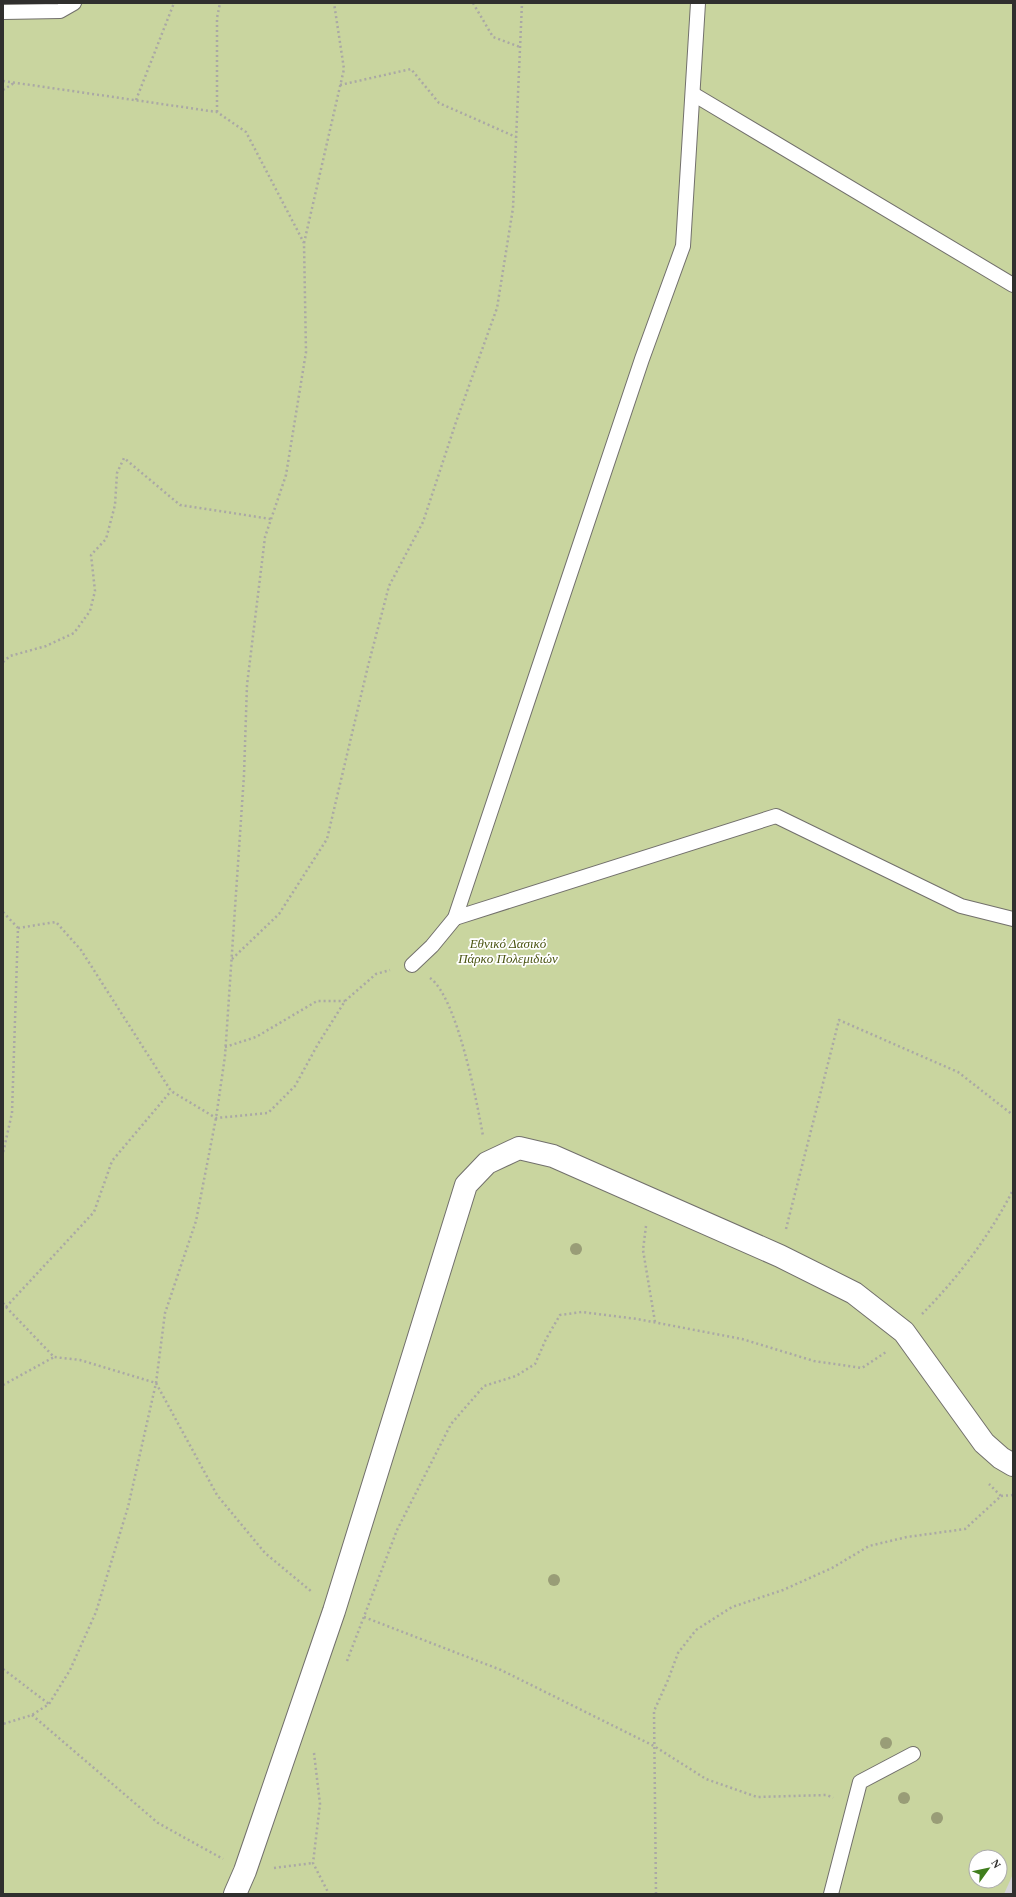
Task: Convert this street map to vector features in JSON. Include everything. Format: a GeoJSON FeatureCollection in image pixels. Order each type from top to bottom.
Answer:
{"type":"FeatureCollection","features":[{"type":"Feature","properties":{"kind":"street"},"geometry":{"type":"LineString","coordinates":[[235,1894],[245,1871],[334,1611],[466,1185],[488,1163],[519,1148],[553,1156],[780,1256],[854,1293],[904,1332],[984,1443],[1001,1458],[1013,1465]]}},
{"type":"Feature","properties":{"kind":"lane"},"geometry":{"type":"LineString","coordinates":[[3,12],[60,11],[74,3]]}},
{"type":"Feature","properties":{"kind":"lane"},"geometry":{"type":"LineString","coordinates":[[412,964],[432,946],[455,918],[642,359],[683,246],[698,3]]}},
{"type":"Feature","properties":{"kind":"lane"},"geometry":{"type":"LineString","coordinates":[[693,94],[1013,284]]}},
{"type":"Feature","properties":{"kind":"lane"},"geometry":{"type":"LineString","coordinates":[[455,918],[776,816],[961,906],[1013,919]]}},
{"type":"Feature","properties":{"kind":"lane"},"geometry":{"type":"LineString","coordinates":[[830,1894],[852,1805],[860,1782],[913,1754]]}},
{"type":"Feature","properties":{"kind":"path"},"geometry":{"type":"LineString","coordinates":[[136,100],[174,3]]}},
{"type":"Feature","properties":{"kind":"path"},"geometry":{"type":"LineString","coordinates":[[217,112],[217,18],[220,3]]}},
{"type":"Feature","properties":{"kind":"path"},"geometry":{"type":"LineString","coordinates":[[3,1724],[32,1715],[49,1704],[70,1670],[96,1612],[128,1507],[156,1383],[165,1313],[196,1221],[216,1118],[226,1047],[244,775],[247,685],[265,537],[286,475],[306,352],[304,243],[344,69],[334,3]]}},
{"type":"Feature","properties":{"kind":"path"},"geometry":{"type":"LineString","coordinates":[[473,3],[493,37],[520,47]]}},
{"type":"Feature","properties":{"kind":"path"},"geometry":{"type":"LineString","coordinates":[[232,959],[279,914],[327,839],[389,586],[423,522],[456,422],[497,308],[513,208],[522,3]]}},
{"type":"Feature","properties":{"kind":"path"},"geometry":{"type":"LineString","coordinates":[[340,84],[412,69],[439,103],[516,138]]}},
{"type":"Feature","properties":{"kind":"path"},"geometry":{"type":"LineString","coordinates":[[3,81],[217,112],[246,132],[304,243]]}},
{"type":"Feature","properties":{"kind":"path"},"geometry":{"type":"LineString","coordinates":[[3,90],[14,83]]}},
{"type":"Feature","properties":{"kind":"path"},"geometry":{"type":"LineString","coordinates":[[3,662],[10,656],[46,646],[74,633],[90,611],[95,591],[91,555],[106,538],[115,504],[117,473],[124,458],[180,505],[271,519]]}},
{"type":"Feature","properties":{"kind":"path"},"geometry":{"type":"LineString","coordinates":[[3,912],[18,928],[12,1113],[3,1153]]}},
{"type":"Feature","properties":{"kind":"path"},"geometry":{"type":"LineString","coordinates":[[18,928],[56,922],[81,950],[171,1091],[216,1118],[268,1113],[295,1086],[318,1044],[345,1001],[376,974],[412,964],[437,982],[452,1011],[475,1093],[488,1163]]}},
{"type":"Feature","properties":{"kind":"path"},"geometry":{"type":"LineString","coordinates":[[226,1047],[256,1037],[317,1001],[345,1001]]}},
{"type":"Feature","properties":{"kind":"path"},"geometry":{"type":"LineString","coordinates":[[780,1256],[839,1020],[958,1072],[1013,1115]]}},
{"type":"Feature","properties":{"kind":"path"},"geometry":{"type":"LineString","coordinates":[[6,1307],[94,1212],[112,1161],[171,1091]]}},
{"type":"Feature","properties":{"kind":"path"},"geometry":{"type":"LineString","coordinates":[[344,1667],[398,1530],[451,1424],[484,1386],[516,1376],[535,1364],[546,1339],[560,1315],[582,1312],[656,1322],[742,1339],[814,1361],[862,1368],[886,1352],[949,1287],[987,1234],[1013,1190]]}},
{"type":"Feature","properties":{"kind":"path"},"geometry":{"type":"LineString","coordinates":[[650,1198],[643,1250],[656,1322]]}},
{"type":"Feature","properties":{"kind":"path"},"geometry":{"type":"LineString","coordinates":[[3,1303],[54,1357]]}},
{"type":"Feature","properties":{"kind":"path"},"geometry":{"type":"LineString","coordinates":[[886,1352],[891,1358]]}},
{"type":"Feature","properties":{"kind":"path"},"geometry":{"type":"LineString","coordinates":[[3,1385],[54,1357],[80,1360],[156,1383],[217,1495],[265,1552],[334,1611],[364,1617],[500,1670],[654,1746],[706,1779],[757,1797],[827,1795],[852,1805]]}},
{"type":"Feature","properties":{"kind":"path"},"geometry":{"type":"LineString","coordinates":[[986,1480],[1001,1496]]}},
{"type":"Feature","properties":{"kind":"path"},"geometry":{"type":"LineString","coordinates":[[656,1894],[654,1711],[678,1653],[696,1630],[732,1607],[783,1590],[832,1568],[869,1546],[907,1537],[965,1529],[1001,1496],[1013,1495]]}},
{"type":"Feature","properties":{"kind":"path"},"geometry":{"type":"LineString","coordinates":[[3,1669],[49,1704]]}},
{"type":"Feature","properties":{"kind":"path"},"geometry":{"type":"LineString","coordinates":[[32,1715],[158,1823],[245,1871],[313,1863]]}},
{"type":"Feature","properties":{"kind":"path"},"geometry":{"type":"LineString","coordinates":[[313,1746],[320,1804],[313,1863],[329,1894]]}},
{"type":"Feature","properties":{"kind":"green space","name":"Εθνικό Δασικό Πάρκο Πολεμιδιών"},"geometry":{"type":"Polygon","coordinates":[[[3,3],[1013,3],[1013,1894],[3,1894],[3,3]]]}},
{"type":"Feature","properties":{"kind":"building"},"geometry":{"type":"Polygon","coordinates":[[[1013,1874],[1013,1894],[1004,1894],[1006,1889],[1008,1889],[1008,1885],[1013,1874]]]}}]}
